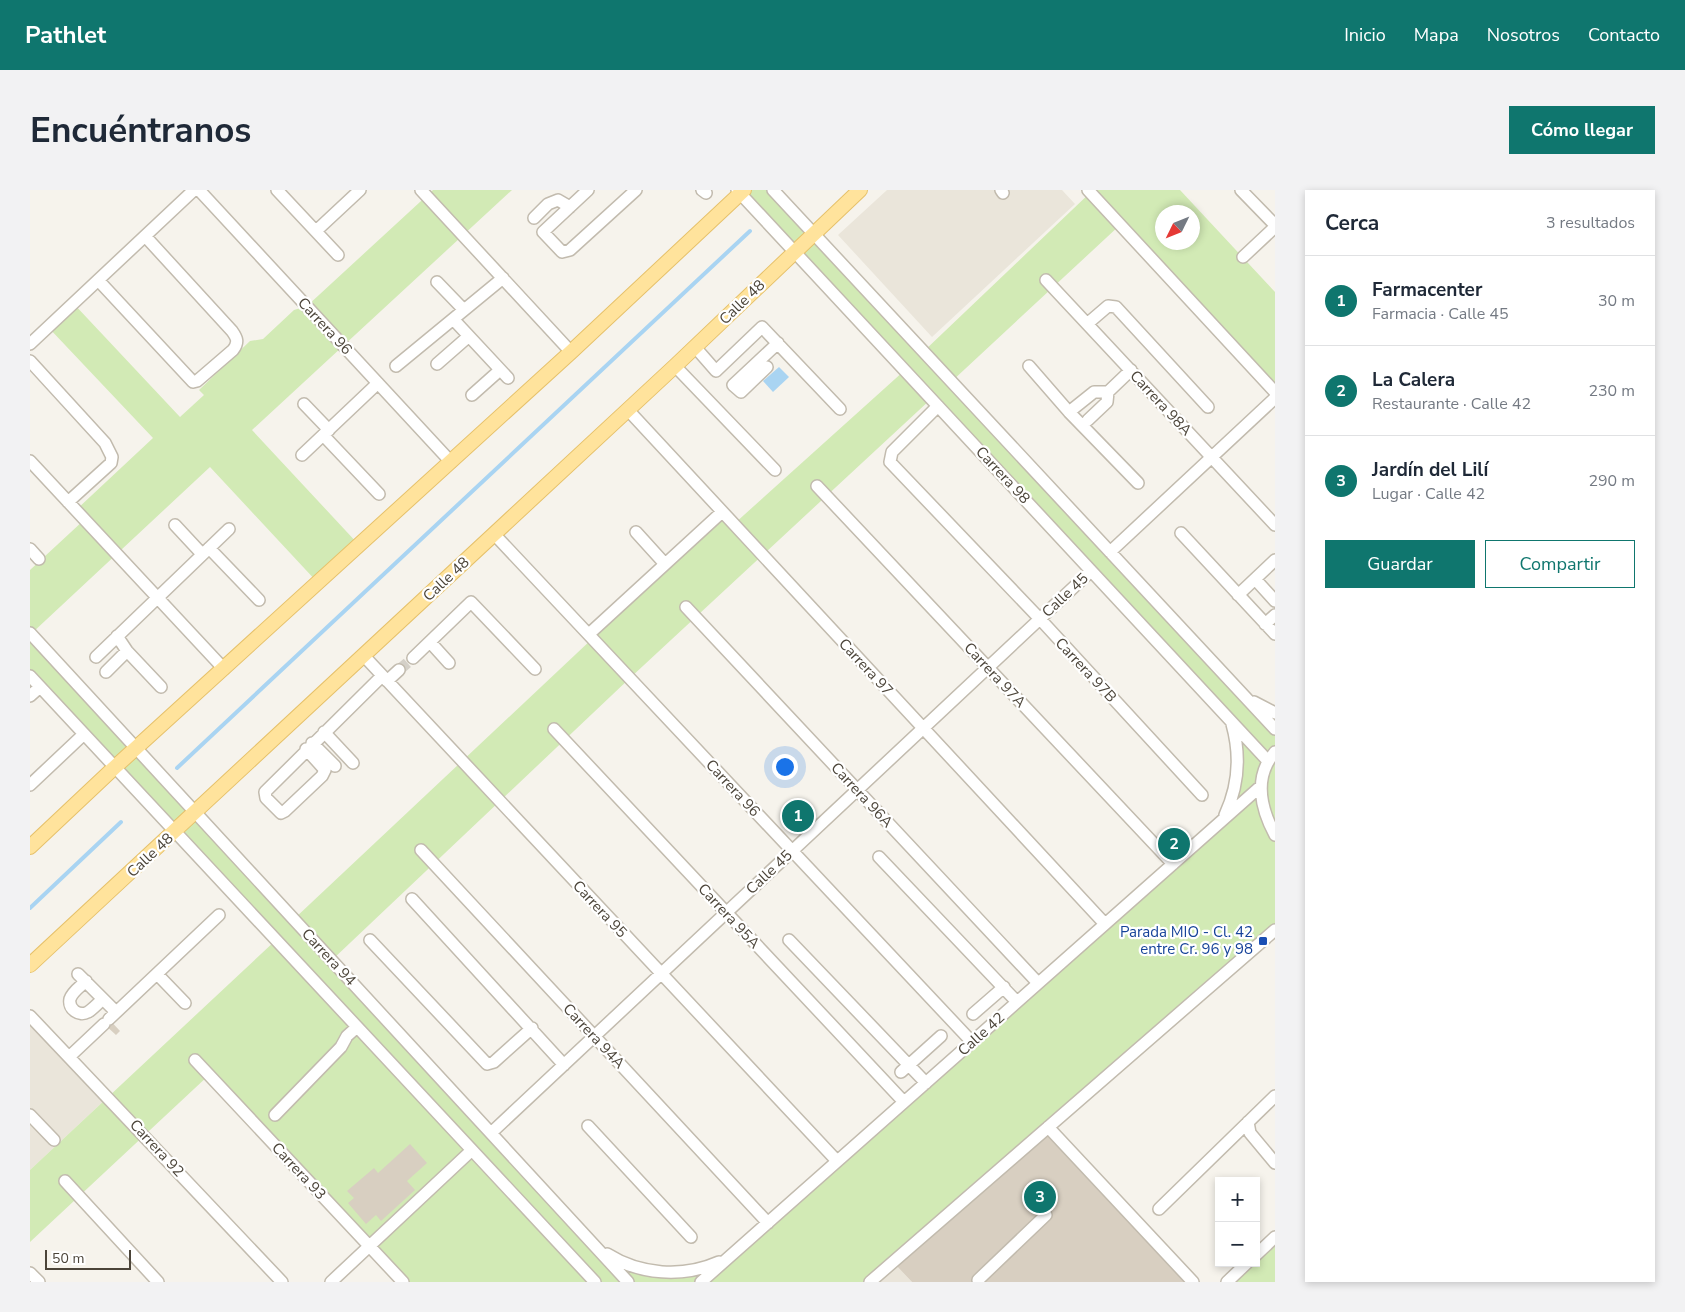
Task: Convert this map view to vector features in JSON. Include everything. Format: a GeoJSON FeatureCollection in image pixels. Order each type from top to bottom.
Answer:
{"type":"FeatureCollection","features":[{"type":"Feature","properties":{"kind":"main road","name":"Calle 48"},"geometry":{"type":"LineString","coordinates":[[30,965],[196,813],[628,410],[860,190]]}},
{"type":"Feature","properties":{"kind":"main road"},"geometry":{"type":"LineString","coordinates":[[30,846],[572,352],[740,191]]}},
{"type":"Feature","properties":{"kind":"street"},"geometry":{"type":"LineString","coordinates":[[30,344],[194,190]]}},
{"type":"Feature","properties":{"kind":"street","name":"Carrera 96"},"geometry":{"type":"LineString","coordinates":[[199,190],[451,462]]}},
{"type":"Feature","properties":{"kind":"street"},"geometry":{"type":"LineString","coordinates":[[277,190],[338,255]]}},
{"type":"Feature","properties":{"kind":"street"},"geometry":{"type":"LineString","coordinates":[[316,231],[360,190]]}},
{"type":"Feature","properties":{"kind":"street"},"geometry":{"type":"LineString","coordinates":[[421,190],[572,352]]}},
{"type":"Feature","properties":{"kind":"street"},"geometry":{"type":"LineString","coordinates":[[588,190],[543,232],[562,252],[570,250],[636,190]]}},
{"type":"Feature","properties":{"kind":"street","name":"Carrera 98"},"geometry":{"type":"LineString","coordinates":[[773,190],[1275,729]]}},
{"type":"Feature","properties":{"kind":"street"},"geometry":{"type":"LineString","coordinates":[[1088,190],[1275,392]]}},
{"type":"Feature","properties":{"kind":"street"},"geometry":{"type":"LineString","coordinates":[[1241,190],[1275,226],[1243,257]]}},
{"type":"Feature","properties":{"kind":"street","name":"Carrera 98"},"geometry":{"type":"LineString","coordinates":[[740,191],[1231,720],[1272,757]]}},
{"type":"Feature","properties":{"kind":"street"},"geometry":{"type":"LineString","coordinates":[[534,218],[548,204],[558,200],[570,207]]}},
{"type":"Feature","properties":{"kind":"street"},"geometry":{"type":"LineString","coordinates":[[98,280],[193,382],[198,381],[233,350],[237,344],[237,338],[232,331],[145,236]]}},
{"type":"Feature","properties":{"kind":"street"},"geometry":{"type":"LineString","coordinates":[[396,366],[503,278]]}},
{"type":"Feature","properties":{"kind":"street","name":"Carrera 98A"},"geometry":{"type":"LineString","coordinates":[[1046,280],[1275,525]]}},
{"type":"Feature","properties":{"kind":"street"},"geometry":{"type":"LineString","coordinates":[[437,282],[464,310]]}},
{"type":"Feature","properties":{"kind":"street"},"geometry":{"type":"LineString","coordinates":[[1087,324],[1108,306],[1116,307],[1208,407]]}},
{"type":"Feature","properties":{"kind":"street"},"geometry":{"type":"LineString","coordinates":[[453,319],[504,374],[472,395]]}},
{"type":"Feature","properties":{"kind":"street"},"geometry":{"type":"LineString","coordinates":[[695,347],[716,371],[762,326],[840,409]]}},
{"type":"Feature","properties":{"kind":"street"},"geometry":{"type":"LineString","coordinates":[[437,364],[469,336]]}},
{"type":"Feature","properties":{"kind":"street"},"geometry":{"type":"LineString","coordinates":[[767,367],[741,392],[733,385],[778,342]]}},
{"type":"Feature","properties":{"kind":"street"},"geometry":{"type":"LineString","coordinates":[[30,361],[105,443],[112,457],[111,463],[68,502]]}},
{"type":"Feature","properties":{"kind":"street"},"geometry":{"type":"LineString","coordinates":[[675,366],[775,470]]}},
{"type":"Feature","properties":{"kind":"street"},"geometry":{"type":"LineString","coordinates":[[1030,366],[1069,412],[1138,483]]}},
{"type":"Feature","properties":{"kind":"street"},"geometry":{"type":"LineString","coordinates":[[1069,412],[1094,392],[1108,392],[1131,370]]}},
{"type":"Feature","properties":{"kind":"street"},"geometry":{"type":"LineString","coordinates":[[302,455],[378,383]]}},
{"type":"Feature","properties":{"kind":"street"},"geometry":{"type":"LineString","coordinates":[[1088,420],[1108,402],[1108,392]]}},
{"type":"Feature","properties":{"kind":"street"},"geometry":{"type":"LineString","coordinates":[[1110,552],[1275,398]]}},
{"type":"Feature","properties":{"kind":"street"},"geometry":{"type":"LineString","coordinates":[[304,404],[379,494]]}},
{"type":"Feature","properties":{"kind":"street","name":"Carrera 97B"},"geometry":{"type":"LineString","coordinates":[[938,406],[889,457],[890,462],[1040,619],[1202,795]]}},
{"type":"Feature","properties":{"kind":"street","name":"Carrera 97"},"geometry":{"type":"LineString","coordinates":[[628,410],[1105,924]]}},
{"type":"Feature","properties":{"kind":"street"},"geometry":{"type":"LineString","coordinates":[[30,461],[224,669]]}},
{"type":"Feature","properties":{"kind":"street","name":"Carrera 97A"},"geometry":{"type":"LineString","coordinates":[[817,486],[1173,864]]}},
{"type":"Feature","properties":{"kind":"street"},"geometry":{"type":"LineString","coordinates":[[589,634],[722,512]]}},
{"type":"Feature","properties":{"kind":"street"},"geometry":{"type":"LineString","coordinates":[[175,525],[259,600]]}},
{"type":"Feature","properties":{"kind":"street"},"geometry":{"type":"LineString","coordinates":[[96,656],[229,529]]}},
{"type":"Feature","properties":{"kind":"street"},"geometry":{"type":"LineString","coordinates":[[636,532],[665,564]]}},
{"type":"Feature","properties":{"kind":"street"},"geometry":{"type":"LineString","coordinates":[[1180,533],[1275,634]]}},
{"type":"Feature","properties":{"kind":"street","name":"Carrera 96"},"geometry":{"type":"LineString","coordinates":[[494,534],[972,1042]]}},
{"type":"Feature","properties":{"kind":"street"},"geometry":{"type":"LineString","coordinates":[[30,549],[39,559]]}},
{"type":"Feature","properties":{"kind":"street"},"geometry":{"type":"LineString","coordinates":[[1238,595],[1275,560]]}},
{"type":"Feature","properties":{"kind":"street","name":"Calle 45"},"geometry":{"type":"LineString","coordinates":[[491,1133],[1091,571]]}},
{"type":"Feature","properties":{"kind":"street"},"geometry":{"type":"LineString","coordinates":[[1255,579],[1275,601]]}},
{"type":"Feature","properties":{"kind":"street"},"geometry":{"type":"LineString","coordinates":[[413,658],[471,602],[534,669]]}},
{"type":"Feature","properties":{"kind":"street","name":"Carrera 96A"},"geometry":{"type":"LineString","coordinates":[[686,607],[1038,983]]}},
{"type":"Feature","properties":{"kind":"street"},"geometry":{"type":"LineString","coordinates":[[1265,624],[1275,615]]}},
{"type":"Feature","properties":{"kind":"street","name":"Carrera 94"},"geometry":{"type":"LineString","coordinates":[[30,633],[597,1246],[628,1282]]}},
{"type":"Feature","properties":{"kind":"street"},"geometry":{"type":"LineString","coordinates":[[116,636],[127,651],[161,687]]}},
{"type":"Feature","properties":{"kind":"street"},"geometry":{"type":"LineString","coordinates":[[430,642],[448,662]]}},
{"type":"Feature","properties":{"kind":"street"},"geometry":{"type":"LineString","coordinates":[[106,672],[127,651]]}},
{"type":"Feature","properties":{"kind":"street","name":"Carrera 95"},"geometry":{"type":"LineString","coordinates":[[364,656],[837,1162]]}},
{"type":"Feature","properties":{"kind":"street"},"geometry":{"type":"LineString","coordinates":[[309,746],[325,770],[304,793],[281,813],[266,798],[265,792],[309,746],[324,732],[385,679],[400,670]]}},
{"type":"Feature","properties":{"kind":"street","name":"Carrera 94"},"geometry":{"type":"LineString","coordinates":[[30,676],[594,1282]]}},
{"type":"Feature","properties":{"kind":"street"},"geometry":{"type":"LineString","coordinates":[[30,696],[40,687]]}},
{"type":"Feature","properties":{"kind":"street"},"geometry":{"type":"LineString","coordinates":[[1241,692],[1259,706],[1275,712]]}},
{"type":"Feature","properties":{"kind":"street"},"geometry":{"type":"LineString","coordinates":[[1224,819],[1236,787],[1239,760],[1231,720]]}},
{"type":"Feature","properties":{"kind":"street","name":"Carrera 95A"},"geometry":{"type":"LineString","coordinates":[[554,729],[904,1102]]}},
{"type":"Feature","properties":{"kind":"street"},"geometry":{"type":"LineString","coordinates":[[324,732],[353,763]]}},
{"type":"Feature","properties":{"kind":"street"},"geometry":{"type":"LineString","coordinates":[[30,785],[84,734]]}},
{"type":"Feature","properties":{"kind":"street"},"geometry":{"type":"LineString","coordinates":[[309,746],[335,766]]}},
{"type":"Feature","properties":{"kind":"street"},"geometry":{"type":"LineString","coordinates":[[1272,757],[1262,776],[1261,786],[1262,803],[1267,820],[1275,835]]}},
{"type":"Feature","properties":{"kind":"street","name":"Calle 42"},"geometry":{"type":"LineString","coordinates":[[701,1282],[1261,786]]}},
{"type":"Feature","properties":{"kind":"street","name":"Carrera 94A"},"geometry":{"type":"LineString","coordinates":[[421,850],[768,1223]]}},
{"type":"Feature","properties":{"kind":"street"},"geometry":{"type":"LineString","coordinates":[[879,857],[1017,1002]]}},
{"type":"Feature","properties":{"kind":"street"},"geometry":{"type":"LineString","coordinates":[[412,899],[564,1065]]}},
{"type":"Feature","properties":{"kind":"street"},"geometry":{"type":"LineString","coordinates":[[69,1057],[219,915]]}},
{"type":"Feature","properties":{"kind":"street"},"geometry":{"type":"LineString","coordinates":[[870,1282],[1275,930]]}},
{"type":"Feature","properties":{"kind":"street"},"geometry":{"type":"LineString","coordinates":[[370,940],[487,1064],[494,1062],[532,1028]]}},
{"type":"Feature","properties":{"kind":"street"},"geometry":{"type":"LineString","coordinates":[[788,940],[905,1068],[926,1083]]}},
{"type":"Feature","properties":{"kind":"street"},"geometry":{"type":"LineString","coordinates":[[157,974],[185,1003]]}},
{"type":"Feature","properties":{"kind":"street"},"geometry":{"type":"LineString","coordinates":[[103,999],[88,1012],[81,1014],[74,1010],[70,1004],[71,996],[82,978],[103,999],[109,1018]]}},
{"type":"Feature","properties":{"kind":"street"},"geometry":{"type":"LineString","coordinates":[[973,1014],[1004,987]]}},
{"type":"Feature","properties":{"kind":"street","name":"Carrera 92"},"geometry":{"type":"LineString","coordinates":[[30,1016],[282,1282]]}},
{"type":"Feature","properties":{"kind":"street"},"geometry":{"type":"LineString","coordinates":[[275,1115],[341,1046],[347,1036],[357,1026]]}},
{"type":"Feature","properties":{"kind":"street"},"geometry":{"type":"LineString","coordinates":[[905,1068],[941,1036]]}},
{"type":"Feature","properties":{"kind":"street","name":"Carrera 93"},"geometry":{"type":"LineString","coordinates":[[195,1060],[403,1282]]}},
{"type":"Feature","properties":{"kind":"street"},"geometry":{"type":"LineString","coordinates":[[1159,1209],[1275,1096]]}},
{"type":"Feature","properties":{"kind":"street"},"geometry":{"type":"LineString","coordinates":[[30,1115],[54,1140]]}},
{"type":"Feature","properties":{"kind":"street"},"geometry":{"type":"LineString","coordinates":[[1248,1122],[1250,1133],[1275,1162]]}},
{"type":"Feature","properties":{"kind":"street"},"geometry":{"type":"LineString","coordinates":[[588,1126],[690,1237]]}},
{"type":"Feature","properties":{"kind":"street"},"geometry":{"type":"LineString","coordinates":[[1048,1127],[1193,1282]]}},
{"type":"Feature","properties":{"kind":"street"},"geometry":{"type":"LineString","coordinates":[[331,1282],[472,1150]]}},
{"type":"Feature","properties":{"kind":"street"},"geometry":{"type":"LineString","coordinates":[[65,1181],[158,1282]]}},
{"type":"Feature","properties":{"kind":"street"},"geometry":{"type":"LineString","coordinates":[[978,1280],[1046,1215]]}},
{"type":"Feature","properties":{"kind":"street"},"geometry":{"type":"LineString","coordinates":[[1260,1251],[1275,1238]]}},
{"type":"Feature","properties":{"kind":"street"},"geometry":{"type":"LineString","coordinates":[[597,1246],[624,1263],[655,1271],[671,1272],[703,1268],[731,1255]]}},
{"type":"Feature","properties":{"kind":"street"},"geometry":{"type":"LineString","coordinates":[[1227,1282],[1243,1267]]}},
{"type":"Feature","properties":{"kind":"street"},"geometry":{"type":"LineString","coordinates":[[30,1273],[39,1282]]}},
{"type":"Feature","properties":{"kind":"shaded area"},"geometry":{"type":"Polygon","coordinates":[[[887,190],[1062,190],[1075,204],[932,337],[838,235],[887,190]]]}},
{"type":"Feature","properties":{"kind":"shaded area"},"geometry":{"type":"Polygon","coordinates":[[[30,1016],[108,1097],[30,1170],[30,1016]]]}},
{"type":"Feature","properties":{"kind":"shaded area"},"geometry":{"type":"Polygon","coordinates":[[[893,1262],[912,1282],[870,1282],[893,1262]]]}},
{"type":"Feature","properties":{"kind":"green space"},"geometry":{"type":"Polygon","coordinates":[[[433,190],[512,190],[252,430],[359,545],[318,583],[210,467],[31,634],[294,919],[593,638],[722,512],[734,524],[905,370],[737,190],[773,190],[923,352],[1093,190],[1180,190],[1194,205],[1155,205],[1155,250],[1200,250],[1200,211],[1275,292],[1275,392],[1120,225],[951,382],[1241,692],[1275,713],[1275,930],[870,1282],[403,1282],[209,1075],[30,1242],[30,1170],[276,940],[30,676],[30,570],[84,520],[76,510],[153,438],[48,327],[73,303],[180,417],[204,395],[199,390],[250,341],[263,339],[294,310],[307,306],[433,190]],[[931,399],[630,678],[332,960],[610,1256],[671,1272],[731,1255],[1223,819],[1237,781],[1231,720],[931,399]]]}},
{"type":"Feature","properties":{"kind":"green space"},"geometry":{"type":"Polygon","coordinates":[[[1275,1237],[1275,1282],[1227,1282],[1243,1267],[1260,1267],[1260,1251],[1275,1237]]]}},
{"type":"Feature","properties":{"kind":"water"},"geometry":{"type":"Polygon","coordinates":[[[779,367],[789,377],[773,392],[763,381],[779,367]]]}},
{"type":"Feature","properties":{"kind":"building"},"geometry":{"type":"Polygon","coordinates":[[[802,806],[808,813],[794,825],[788,819],[802,806]]]}},
{"type":"Feature","properties":{"kind":"building"},"geometry":{"type":"Polygon","coordinates":[[[106,1016],[120,1031],[116,1035],[104,1024],[106,1016]]]}},
{"type":"Feature","properties":{"kind":"building"},"geometry":{"type":"Polygon","coordinates":[[[1048,1127],[1193,1282],[912,1282],[893,1262],[1048,1127]]]}},
{"type":"Feature","properties":{"kind":"building"},"geometry":{"type":"Polygon","coordinates":[[[410,1144],[427,1163],[407,1181],[415,1190],[381,1221],[376,1215],[366,1224],[348,1203],[354,1198],[347,1191],[374,1168],[378,1173],[410,1144]]]}},
{"type":"Feature","properties":{"kind":"waterway"},"geometry":{"type":"LineString","coordinates":[[177,768],[750,231]]}},
{"type":"Feature","properties":{"kind":"waterway"},"geometry":{"type":"LineString","coordinates":[[30,908],[121,822]]}},
{"type":"Feature","properties":{"kind":"tunnel"},"geometry":{"type":"LineString","coordinates":[[399,670],[413,658]]}},
{"type":"Feature","properties":{"kind":"place","name":"Farmacenter"},"geometry":{"type":"Point","coordinates":[798,816]}},
{"type":"Feature","properties":{"kind":"place","name":"La Calera"},"geometry":{"type":"Point","coordinates":[1174,844]}},
{"type":"Feature","properties":{"kind":"place","name":"Parada MIO - Cl. 42 entre Cr. 96 y 98"},"geometry":{"type":"Point","coordinates":[1263,941]}},
{"type":"Feature","properties":{"kind":"place","name":"Jardín del Lilí"},"geometry":{"type":"Point","coordinates":[1040,1197]}}]}
